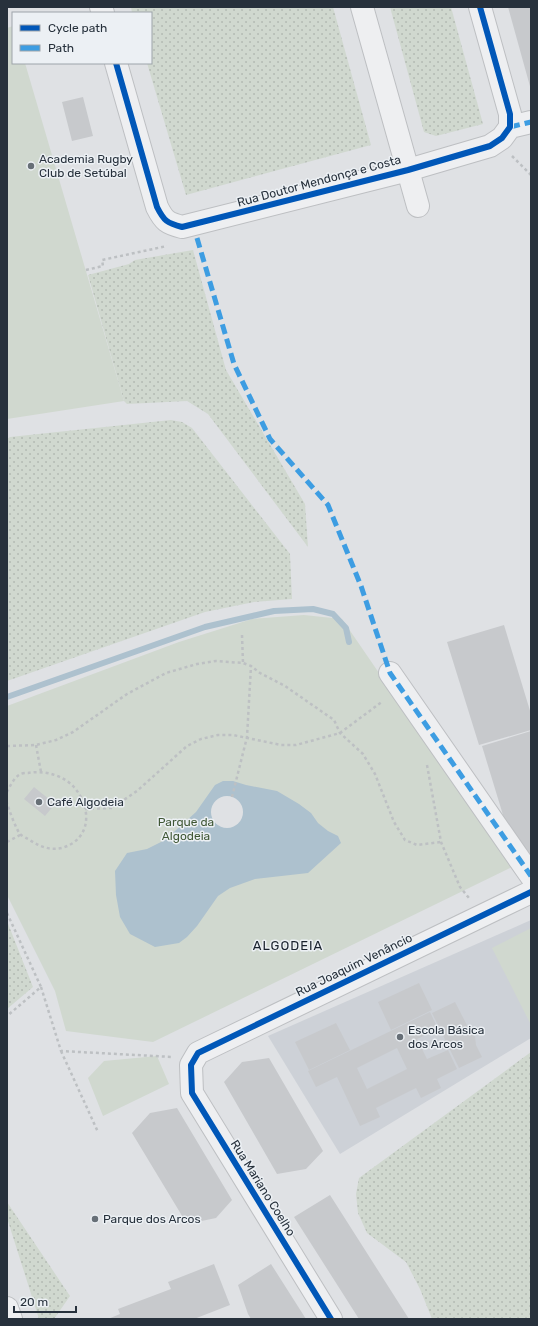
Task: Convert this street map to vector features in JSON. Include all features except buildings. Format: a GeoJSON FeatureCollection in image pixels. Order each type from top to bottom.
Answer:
{"type":"FeatureCollection","features":[{"type":"Feature","properties":{"kind":"street"},"geometry":{"type":"LineString","coordinates":[[362,7],[418,206]]}},
{"type":"Feature","properties":{"kind":"street"},"geometry":{"type":"LineString","coordinates":[[480,7],[510,114],[513,131]]}},
{"type":"Feature","properties":{"kind":"street","name":"Rua Doutor Mendonça e Costa"},"geometry":{"type":"LineString","coordinates":[[116,64],[157,207],[163,218],[170,224],[182,227],[195,225],[408,170],[490,146],[513,131]]}},
{"type":"Feature","properties":{"kind":"street"},"geometry":{"type":"LineString","coordinates":[[390,673],[531,876]]}},
{"type":"Feature","properties":{"kind":"street","name":"Rua Joaquim Venâncio"},"geometry":{"type":"LineString","coordinates":[[193,1061],[198,1053],[531,892]]}},
{"type":"Feature","properties":{"kind":"street","name":"Rua Mariano Coelho"},"geometry":{"type":"LineString","coordinates":[[193,1061],[192,1093],[331,1319]]}},
{"type":"Feature","properties":{"kind":"street"},"geometry":{"type":"LineString","coordinates":[[7,1308],[11,1319]]}},
{"type":"Feature","properties":{"kind":"path"},"geometry":{"type":"LineString","coordinates":[[513,131],[531,175]]}},
{"type":"Feature","properties":{"kind":"path"},"geometry":{"type":"LineString","coordinates":[[86,270],[103,266],[102,260],[168,245]]}},
{"type":"Feature","properties":{"kind":"path"},"geometry":{"type":"LineString","coordinates":[[242,635],[243,663]]}},
{"type":"Feature","properties":{"kind":"path"},"geometry":{"type":"LineString","coordinates":[[7,746],[36,745],[56,740],[73,732],[127,694],[166,672],[216,661],[243,663],[251,666],[260,673],[285,686],[334,720],[340,733],[362,754],[375,774],[394,822],[405,840],[416,845],[441,842]]}},
{"type":"Feature","properties":{"kind":"path"},"geometry":{"type":"LineString","coordinates":[[232,797],[247,738],[251,666]]}},
{"type":"Feature","properties":{"kind":"path"},"geometry":{"type":"LineString","coordinates":[[86,809],[112,808],[137,791],[187,746],[201,739],[218,735],[233,735],[281,745],[296,745],[340,733],[384,700]]}},
{"type":"Feature","properties":{"kind":"path"},"geometry":{"type":"LineString","coordinates":[[36,745],[41,772]]}},
{"type":"Feature","properties":{"kind":"path"},"geometry":{"type":"LineString","coordinates":[[425,759],[441,842],[460,887]]}},
{"type":"Feature","properties":{"kind":"path"},"geometry":{"type":"LineString","coordinates":[[7,792],[12,782],[19,774],[35,771],[50,773],[63,778],[73,786],[85,804],[86,822],[80,838],[68,846],[50,850],[20,835],[7,803]]}},
{"type":"Feature","properties":{"kind":"path"},"geometry":{"type":"LineString","coordinates":[[7,842],[20,835]]}},
{"type":"Feature","properties":{"kind":"path"},"geometry":{"type":"LineString","coordinates":[[7,913],[41,987],[61,1051],[98,1132]]}},
{"type":"Feature","properties":{"kind":"path"},"geometry":{"type":"LineString","coordinates":[[7,1016],[41,987]]}},
{"type":"Feature","properties":{"kind":"path"},"geometry":{"type":"LineString","coordinates":[[61,1051],[193,1061]]}},
{"type":"Feature","properties":{"kind":"shaded area","name":"Escola Básica dos Arcos"},"geometry":{"type":"Polygon","coordinates":[[[531,920],[531,1038],[340,1154],[268,1036],[531,920]]]}},
{"type":"Feature","properties":{"kind":"green space"},"geometry":{"type":"Polygon","coordinates":[[[131,7],[333,7],[371,145],[186,195],[147,64],[152,64],[152,12],[132,12],[131,7]]]}},
{"type":"Feature","properties":{"kind":"green space"},"geometry":{"type":"Polygon","coordinates":[[[390,7],[451,7],[483,124],[436,136],[424,132],[390,7]]]}},
{"type":"Feature","properties":{"kind":"green space","name":"Academia Rugby Club de Setúbal"},"geometry":{"type":"Polygon","coordinates":[[[12,26],[12,64],[25,64],[124,401],[7,419],[7,28],[12,26]]]}},
{"type":"Feature","properties":{"kind":"green space"},"geometry":{"type":"Polygon","coordinates":[[[193,250],[226,370],[305,504],[308,547],[208,414],[187,401],[127,404],[124,401],[88,275],[129,264],[135,260],[193,250]]]}},
{"type":"Feature","properties":{"kind":"green space"},"geometry":{"type":"Polygon","coordinates":[[[171,420],[182,422],[192,428],[290,554],[292,599],[254,602],[205,612],[7,681],[7,439],[10,437],[171,420]]]}},
{"type":"Feature","properties":{"kind":"green space","name":"Parque da Algodeia"},"geometry":{"type":"Polygon","coordinates":[[[304,615],[342,619],[512,867],[153,1042],[66,1031],[55,991],[7,895],[7,706],[179,642],[252,619],[304,615]]]}},
{"type":"Feature","properties":{"kind":"green space"},"geometry":{"type":"Polygon","coordinates":[[[7,921],[33,987],[7,1009],[7,921]]]}},
{"type":"Feature","properties":{"kind":"green space"},"geometry":{"type":"Polygon","coordinates":[[[531,928],[531,1022],[530,1023],[492,948],[531,928]]]}},
{"type":"Feature","properties":{"kind":"green space"},"geometry":{"type":"Polygon","coordinates":[[[531,1052],[531,1319],[432,1319],[420,1289],[406,1262],[367,1233],[358,1213],[356,1194],[359,1178],[531,1052]]]}},
{"type":"Feature","properties":{"kind":"green space"},"geometry":{"type":"Polygon","coordinates":[[[157,1056],[169,1084],[103,1116],[88,1078],[104,1061],[157,1056]]]}},
{"type":"Feature","properties":{"kind":"green space"},"geometry":{"type":"Polygon","coordinates":[[[7,1202],[70,1296],[54,1319],[39,1319],[7,1218],[7,1202]]]}},
{"type":"Feature","properties":{"kind":"water"},"geometry":{"type":"Polygon","coordinates":[[[223,781],[233,781],[277,791],[311,813],[318,823],[328,831],[338,836],[341,843],[308,873],[255,879],[230,888],[218,896],[197,926],[187,937],[179,943],[155,947],[130,934],[120,917],[116,895],[115,871],[127,853],[147,849],[165,840],[196,812],[215,785],[223,781]]]}},
{"type":"Feature","properties":{"kind":"pier"},"geometry":{"type":"Polygon","coordinates":[[[224,796],[230,796],[240,803],[243,812],[242,818],[236,825],[230,828],[224,828],[214,821],[211,815],[211,809],[218,799],[224,796]]]}},
{"type":"Feature","properties":{"kind":"waterway"},"geometry":{"type":"LineString","coordinates":[[7,697],[205,627],[274,611],[313,609],[333,614],[346,628],[349,642]]}},
{"type":"Feature","properties":{"kind":"marked path"},"geometry":{"type":"LineString","coordinates":[[510,127],[531,122]]}},
{"type":"Feature","properties":{"kind":"marked path"},"geometry":{"type":"LineString","coordinates":[[197,238],[234,364],[270,439],[328,505],[361,586],[390,673],[531,876]]}},
{"type":"Feature","properties":{"kind":"cycle path"},"geometry":{"type":"LineString","coordinates":[[116,64],[157,207],[166,221],[182,227],[408,170],[490,146],[502,138],[510,127],[510,114],[480,7]]}},
{"type":"Feature","properties":{"kind":"cycle path"},"geometry":{"type":"LineString","coordinates":[[331,1319],[192,1093],[191,1065],[198,1053],[531,892]]}},
{"type":"Feature","properties":{"kind":"place","name":"Academia Rugby Club de Setúbal"},"geometry":{"type":"Point","coordinates":[31,166]}},
{"type":"Feature","properties":{"kind":"place","name":"Café Algodeia"},"geometry":{"type":"Point","coordinates":[39,802]}},
{"type":"Feature","properties":{"kind":"place","name":"Escola Básica dos Arcos"},"geometry":{"type":"Point","coordinates":[400,1037]}},
{"type":"Feature","properties":{"kind":"place","name":"Parque dos Arcos"},"geometry":{"type":"Point","coordinates":[95,1219]}},
{"type":"Feature","properties":{"kind":"district","name":"ALGODEIA"},"geometry":{"type":"Point","coordinates":[288,945]}}]}
